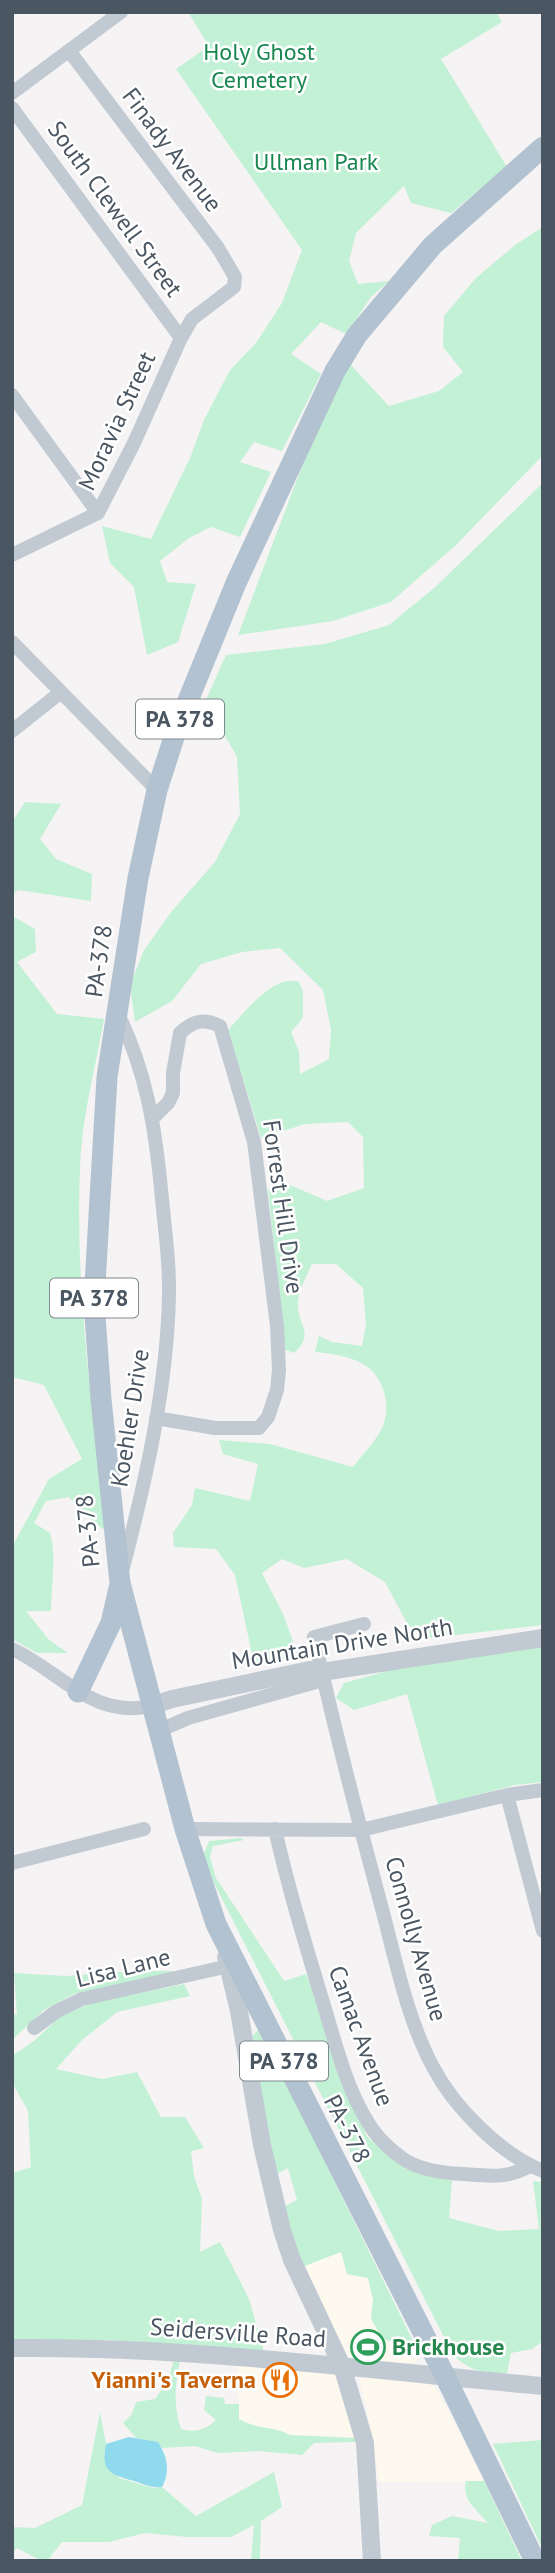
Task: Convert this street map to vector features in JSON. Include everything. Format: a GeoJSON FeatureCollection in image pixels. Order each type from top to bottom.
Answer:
{"type":"FeatureCollection","features":[{"type":"Feature","properties":{"kind":"main road","name":"PA-378"},"geometry":{"type":"LineString","coordinates":[[535,2561],[445,2376],[216,1924],[184,1829],[120,1583],[94,1302],[107,1077],[138,878],[158,790],[178,725],[236,583],[335,372],[357,335],[433,245],[543,147]]}},
{"type":"Feature","properties":{"kind":"main road"},"geometry":{"type":"LineString","coordinates":[[78,1692],[111,1623],[120,1583]]}},
{"type":"Feature","properties":{"kind":"street"},"geometry":{"type":"LineString","coordinates":[[12,93],[121,12]]}},
{"type":"Feature","properties":{"kind":"street","name":"Finady Avenue"},"geometry":{"type":"LineString","coordinates":[[70,52],[218,248],[235,278]]}},
{"type":"Feature","properties":{"kind":"street","name":"South Clewell Street"},"geometry":{"type":"LineString","coordinates":[[12,108],[181,338]]}},
{"type":"Feature","properties":{"kind":"street","name":"Moravia Street"},"geometry":{"type":"LineString","coordinates":[[12,555],[98,513],[192,319],[234,286],[235,278]]}},
{"type":"Feature","properties":{"kind":"street"},"geometry":{"type":"LineString","coordinates":[[12,395],[98,513]]}},
{"type":"Feature","properties":{"kind":"street"},"geometry":{"type":"LineString","coordinates":[[12,642],[158,790]]}},
{"type":"Feature","properties":{"kind":"street"},"geometry":{"type":"LineString","coordinates":[[12,731],[61,692]]}},
{"type":"Feature","properties":{"kind":"street","name":"Koehler Drive"},"geometry":{"type":"LineString","coordinates":[[118,1014],[134,1046],[153,1118],[169,1293],[161,1387],[150,1458],[120,1583]]}},
{"type":"Feature","properties":{"kind":"street","name":"Forrest Hill Drive"},"geometry":{"type":"LineString","coordinates":[[153,1118],[169,1103],[173,1093],[173,1073],[180,1033],[195,1021],[211,1021],[220,1026],[254,1142],[279,1370],[277,1390],[268,1417],[259,1428],[215,1428],[156,1418]]}},
{"type":"Feature","properties":{"kind":"street","name":"Connolly Avenue"},"geometry":{"type":"LineString","coordinates":[[364,1624],[314,1637],[361,1830],[404,1987],[433,2068],[474,2122],[536,2168]]}},
{"type":"Feature","properties":{"kind":"street","name":"Mountain Drive North"},"geometry":{"type":"LineString","coordinates":[[150,1706],[310,1670],[322,1672],[543,1638]]}},
{"type":"Feature","properties":{"kind":"street"},"geometry":{"type":"LineString","coordinates":[[12,1649],[78,1692],[100,1702],[134,1710],[150,1706]]}},
{"type":"Feature","properties":{"kind":"street"},"geometry":{"type":"LineString","coordinates":[[158,1731],[188,1718],[316,1682],[322,1672]]}},
{"type":"Feature","properties":{"kind":"street"},"geometry":{"type":"LineString","coordinates":[[184,1829],[361,1830],[543,1790]]}},
{"type":"Feature","properties":{"kind":"street"},"geometry":{"type":"LineString","coordinates":[[507,1796],[543,1931]]}},
{"type":"Feature","properties":{"kind":"street"},"geometry":{"type":"LineString","coordinates":[[12,1863],[144,1829]]}},
{"type":"Feature","properties":{"kind":"street","name":"Camac Avenue"},"geometry":{"type":"LineString","coordinates":[[275,1829],[338,2054],[369,2125],[402,2158],[416,2165],[450,2173],[483,2176],[514,2175],[536,2168]]}},
{"type":"Feature","properties":{"kind":"street"},"geometry":{"type":"LineString","coordinates":[[216,1924],[229,1966],[262,2146],[282,2230],[292,2260],[342,2365],[365,2443],[372,2561]]}},
{"type":"Feature","properties":{"kind":"street","name":"Lisa Lane"},"geometry":{"type":"LineString","coordinates":[[34,2028],[57,2011],[82,1999],[229,1966]]}},
{"type":"Feature","properties":{"kind":"street","name":"Seidersville Road"},"geometry":{"type":"LineString","coordinates":[[12,2348],[168,2352],[342,2365],[543,2386]]}},
{"type":"Feature","properties":{"kind":"shaded area"},"geometry":{"type":"Polygon","coordinates":[[[341,2252],[368,2277],[373,2300],[371,2319],[402,2346],[414,2343],[419,2353],[415,2362],[407,2366],[347,2359],[302,2267],[341,2252]]]}},
{"type":"Feature","properties":{"kind":"shaded area"},"geometry":{"type":"Polygon","coordinates":[[[238,2362],[333,2374],[339,2378],[357,2438],[290,2435],[283,2431],[252,2427],[239,2419],[238,2362]]]}},
{"type":"Feature","properties":{"kind":"shaded area"},"geometry":{"type":"Polygon","coordinates":[[[367,2376],[431,2383],[484,2481],[379,2482],[360,2385],[360,2379],[367,2376]]]}},
{"type":"Feature","properties":{"kind":"green space"},"geometry":{"type":"Polygon","coordinates":[[[188,12],[496,12],[502,22],[441,59],[507,167],[451,213],[411,203],[404,186],[356,233],[349,261],[358,284],[389,281],[371,297],[346,334],[321,322],[291,354],[321,374],[282,451],[254,442],[240,462],[271,472],[240,537],[211,527],[189,538],[160,561],[167,582],[196,584],[178,642],[147,655],[134,587],[110,563],[102,526],[151,539],[190,458],[204,420],[230,370],[256,343],[282,303],[302,250],[176,69],[209,46],[188,12]]]}},
{"type":"Feature","properties":{"kind":"green space"},"geometry":{"type":"Polygon","coordinates":[[[543,227],[543,455],[456,545],[391,602],[333,621],[238,635],[304,461],[349,363],[389,406],[439,391],[463,372],[443,347],[444,316],[476,278],[515,245],[543,227]]]}},
{"type":"Feature","properties":{"kind":"green space"},"geometry":{"type":"Polygon","coordinates":[[[543,483],[543,1625],[430,1638],[408,1625],[385,1582],[347,1559],[304,1568],[282,1559],[262,1573],[283,1614],[300,1660],[254,1663],[235,1575],[216,1549],[174,1547],[173,1533],[192,1505],[195,1488],[250,1501],[258,1464],[223,1454],[219,1440],[270,1444],[353,1467],[380,1432],[386,1414],[385,1394],[371,1369],[352,1359],[315,1352],[319,1336],[332,1342],[362,1346],[366,1324],[363,1288],[336,1264],[312,1264],[298,1302],[304,1339],[294,1353],[283,1349],[268,1189],[290,1185],[327,1201],[364,1188],[363,1137],[348,1122],[305,1124],[261,1138],[228,1030],[270,989],[280,983],[299,982],[303,991],[303,1018],[291,1032],[299,1052],[300,1074],[329,1059],[331,1030],[323,990],[280,948],[242,952],[201,964],[172,1001],[135,1022],[130,985],[144,950],[172,911],[215,862],[240,814],[237,757],[219,725],[196,722],[226,655],[325,644],[389,625],[434,588],[543,483]]]}},
{"type":"Feature","properties":{"kind":"green space"},"geometry":{"type":"Polygon","coordinates":[[[25,802],[61,804],[40,839],[56,859],[92,874],[91,901],[19,890],[12,894],[12,822],[25,802]]]}},
{"type":"Feature","properties":{"kind":"green space"},"geometry":{"type":"Polygon","coordinates":[[[12,916],[35,929],[36,952],[17,962],[57,1014],[104,1019],[83,1134],[79,1198],[85,1341],[106,1531],[86,1516],[69,1497],[46,1501],[34,1523],[50,1533],[52,1542],[51,1611],[26,1611],[49,1640],[68,1653],[37,1653],[12,1639],[12,1547],[49,1479],[82,1459],[44,1385],[12,1377],[12,916]]]}},
{"type":"Feature","properties":{"kind":"green space"},"geometry":{"type":"Polygon","coordinates":[[[543,1647],[543,1782],[515,1785],[438,1805],[407,1694],[354,1710],[336,1698],[344,1683],[416,1663],[543,1647]]]}},
{"type":"Feature","properties":{"kind":"green space"},"geometry":{"type":"Polygon","coordinates":[[[244,1840],[213,1846],[210,1857],[216,1878],[284,1981],[306,1974],[318,2002],[335,2060],[367,2137],[406,2169],[452,2181],[449,2218],[499,2231],[539,2229],[533,2181],[543,2182],[543,2341],[532,2349],[511,2353],[507,2373],[478,2370],[453,2355],[212,1879],[203,1856],[209,1841],[244,1840]]]}},
{"type":"Feature","properties":{"kind":"green space"},"geometry":{"type":"Polygon","coordinates":[[[182,1971],[74,1994],[44,2010],[12,2040],[12,2015],[17,2014],[14,1973],[65,1976],[182,1971]]]}},
{"type":"Feature","properties":{"kind":"green space"},"geometry":{"type":"Polygon","coordinates":[[[184,1984],[190,1996],[117,2012],[81,2041],[56,2069],[102,2079],[137,2072],[161,2117],[185,2117],[204,2148],[191,2151],[194,2176],[202,2199],[200,2252],[220,2242],[249,2299],[264,2351],[109,2340],[12,2342],[12,2173],[31,2167],[28,2111],[12,2082],[12,2056],[35,2040],[62,2015],[92,2003],[184,1984]]]}},
{"type":"Feature","properties":{"kind":"green space"},"geometry":{"type":"Polygon","coordinates":[[[258,2030],[414,2343],[402,2346],[382,2338],[371,2319],[373,2300],[368,2278],[347,2274],[341,2252],[302,2267],[283,2207],[297,2200],[288,2168],[275,2175],[252,2041],[258,2030]]]}},
{"type":"Feature","properties":{"kind":"green space"},"geometry":{"type":"Polygon","coordinates":[[[174,2360],[180,2360],[176,2394],[181,2429],[200,2430],[216,2420],[204,2410],[206,2396],[224,2398],[225,2404],[239,2404],[239,2419],[253,2425],[290,2435],[357,2438],[355,2442],[314,2443],[302,2455],[259,2451],[218,2453],[195,2446],[162,2448],[157,2442],[136,2438],[123,2423],[132,2414],[136,2402],[155,2399],[168,2380],[174,2360]]]}},
{"type":"Feature","properties":{"kind":"green space"},"geometry":{"type":"Polygon","coordinates":[[[100,2412],[106,2444],[104,2454],[119,2478],[153,2488],[162,2487],[196,2516],[274,2472],[282,2507],[261,2521],[260,2559],[313,2561],[251,2561],[254,2525],[231,2537],[145,2533],[109,2542],[62,2542],[47,2561],[17,2548],[12,2554],[12,2527],[35,2528],[82,2505],[100,2412]]]}},
{"type":"Feature","properties":{"kind":"green space"},"geometry":{"type":"Polygon","coordinates":[[[543,2440],[543,2550],[493,2444],[543,2440]]]}},
{"type":"Feature","properties":{"kind":"green space"},"geometry":{"type":"Polygon","coordinates":[[[466,2481],[484,2481],[522,2561],[458,2561],[460,2538],[429,2536],[432,2525],[452,2516],[488,2523],[468,2499],[466,2481]]]}},
{"type":"Feature","properties":{"kind":"water"},"geometry":{"type":"Polygon","coordinates":[[[129,2437],[158,2442],[167,2464],[162,2487],[117,2476],[107,2468],[104,2455],[106,2444],[129,2437]]]}},
{"type":"Feature","properties":{"kind":"place","name":"Brickhouse"},"geometry":{"type":"Point","coordinates":[368,2347]}},
{"type":"Feature","properties":{"kind":"place","name":"Yianni's Taverna"},"geometry":{"type":"Point","coordinates":[280,2380]}},
{"type":"Feature","properties":{"kind":"park label","name":"Holy Ghost Cemetery"},"geometry":{"type":"Point","coordinates":[259,66]}},
{"type":"Feature","properties":{"kind":"park label","name":"Ullman Park"},"geometry":{"type":"Point","coordinates":[316,162]}}]}
